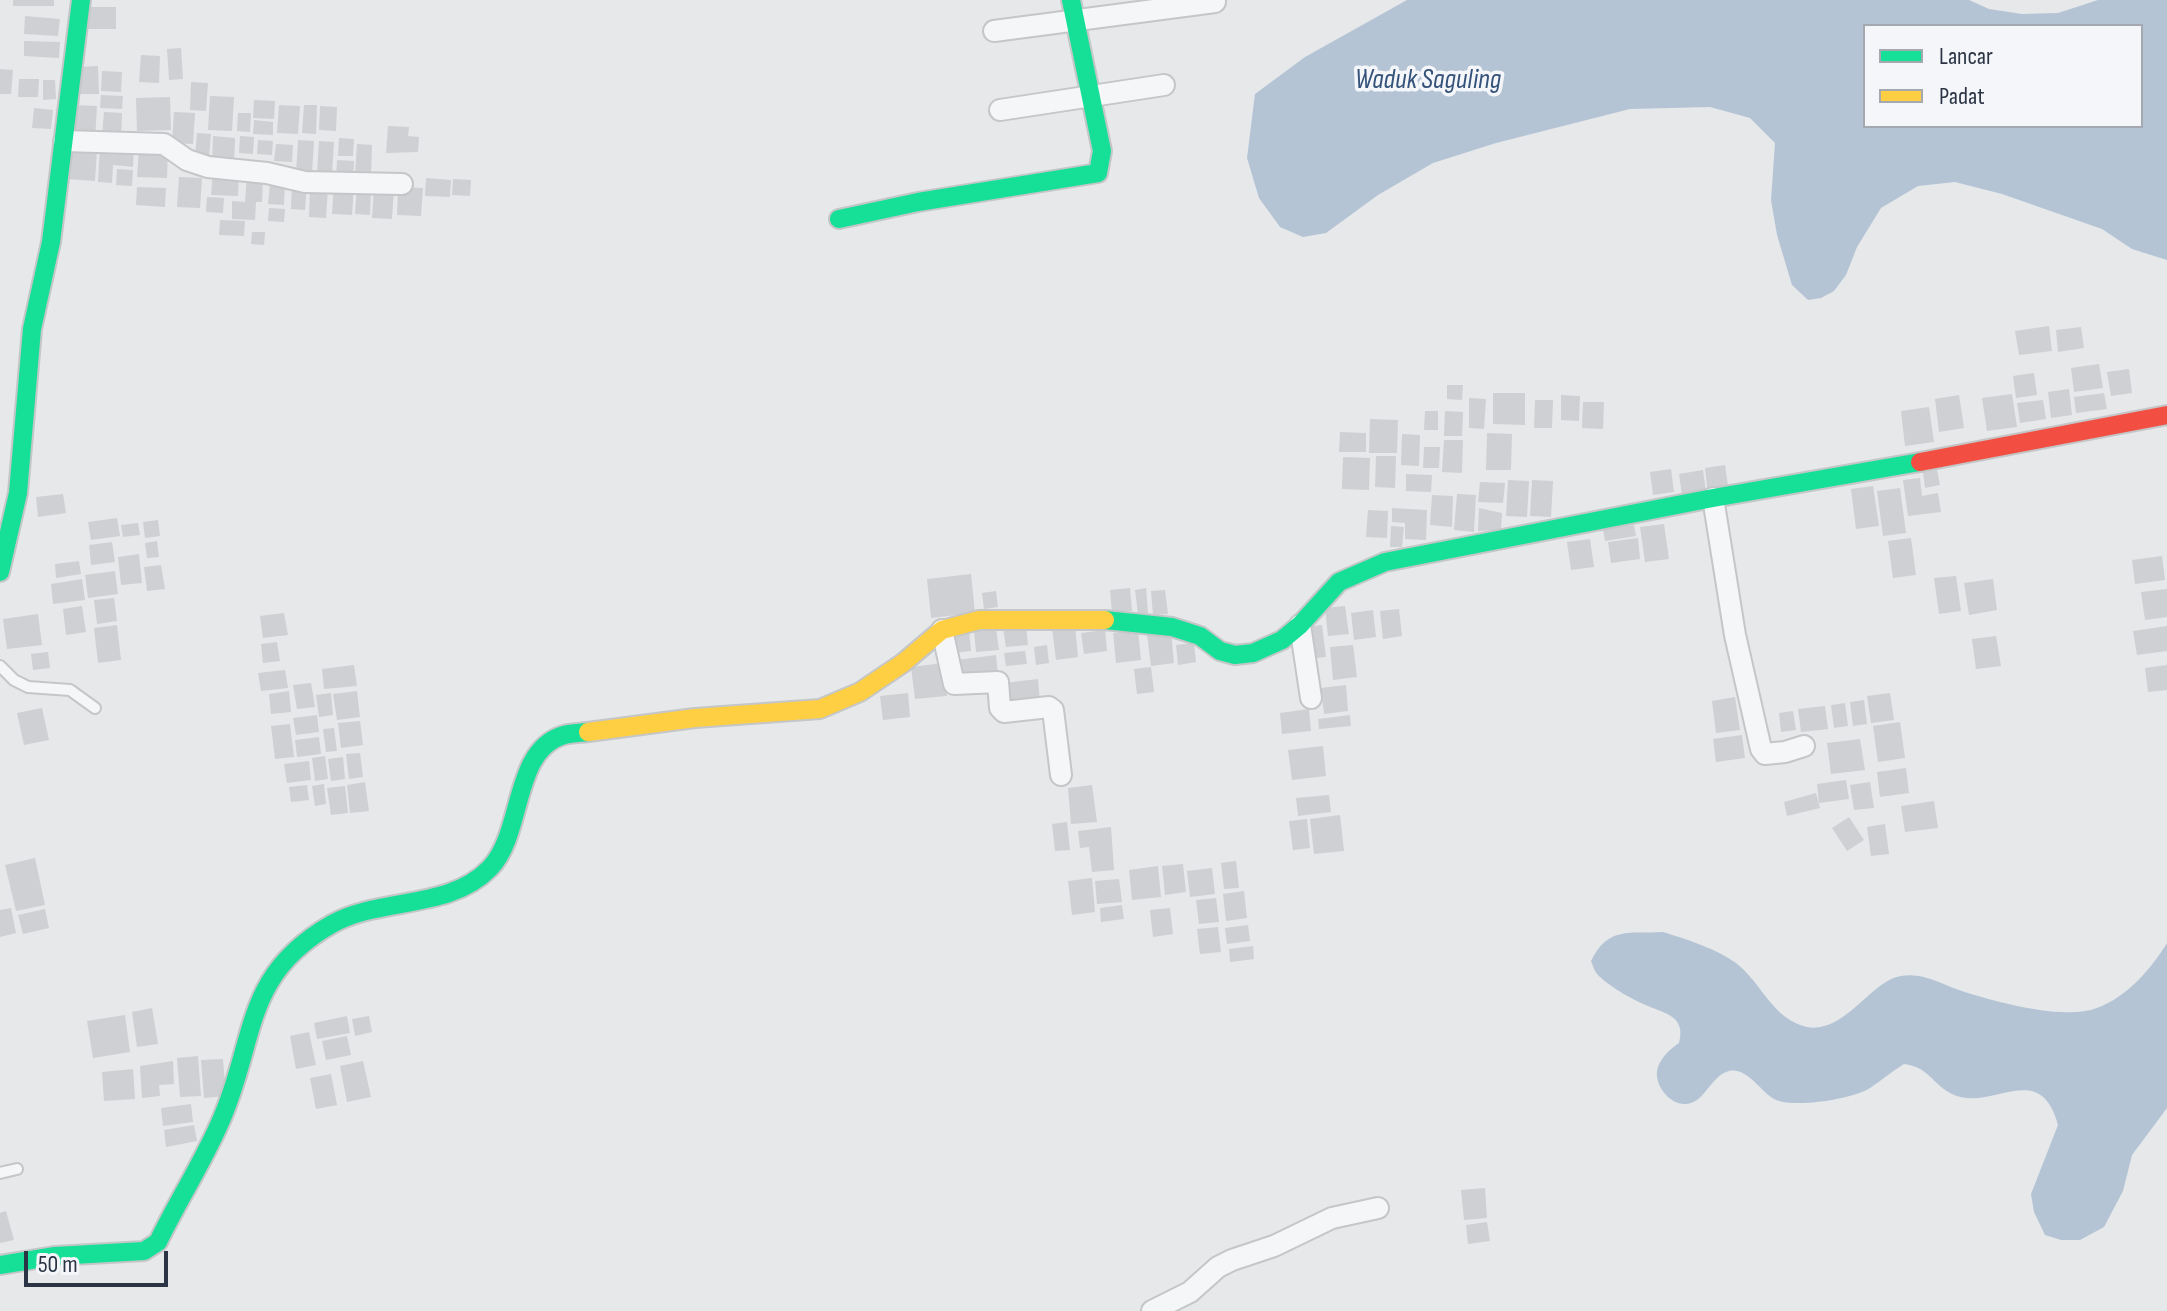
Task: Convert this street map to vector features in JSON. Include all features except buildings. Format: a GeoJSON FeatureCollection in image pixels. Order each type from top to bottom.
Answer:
{"type":"FeatureCollection","features":[{"type":"Feature","properties":{"kind":"street"},"geometry":{"type":"LineString","coordinates":[[0,572],[18,493],[32,329],[51,242],[81,0]]}},
{"type":"Feature","properties":{"kind":"street"},"geometry":{"type":"LineString","coordinates":[[994,31],[1073,10],[1215,2]]}},
{"type":"Feature","properties":{"kind":"street"},"geometry":{"type":"LineString","coordinates":[[839,219],[918,202],[1098,173],[1102,151],[1073,10]]}},
{"type":"Feature","properties":{"kind":"street"},"geometry":{"type":"LineString","coordinates":[[1000,110],[1164,85]]}},
{"type":"Feature","properties":{"kind":"street"},"geometry":{"type":"LineString","coordinates":[[64,141],[164,144],[187,160],[208,167],[267,173],[305,182],[402,184]]}},
{"type":"Feature","properties":{"kind":"street"},"geometry":{"type":"LineString","coordinates":[[0,1265],[55,1256],[144,1251],[158,1242],[230,1099],[256,1003],[271,974],[295,949],[334,923],[376,906],[422,900],[461,887],[486,873],[499,859],[511,838],[528,772],[546,744],[564,735],[695,718],[820,709],[860,692],[903,663],[942,630],[979,620],[1116,620],[1172,627],[1200,636],[1220,651],[1235,655],[1253,653],[1282,640],[1339,582],[1385,562],[1713,498],[2010,447],[2167,415]]}},
{"type":"Feature","properties":{"kind":"street"},"geometry":{"type":"LineString","coordinates":[[1713,498],[1735,635],[1761,749],[1765,754],[1772,755],[1804,746]]}},
{"type":"Feature","properties":{"kind":"street"},"geometry":{"type":"LineString","coordinates":[[1300,625],[1311,698]]}},
{"type":"Feature","properties":{"kind":"street"},"geometry":{"type":"LineString","coordinates":[[942,630],[954,684],[998,682],[1000,708],[1004,712],[1038,707],[1053,710],[1061,775]]}},
{"type":"Feature","properties":{"kind":"street"},"geometry":{"type":"LineString","coordinates":[[1152,1311],[1190,1292],[1218,1267],[1232,1260],[1274,1246],[1332,1218],[1378,1208]]}},
{"type":"Feature","properties":{"kind":"lane"},"geometry":{"type":"LineString","coordinates":[[0,666],[14,680],[28,687],[70,690],[95,708]]}},
{"type":"Feature","properties":{"kind":"lane"},"geometry":{"type":"LineString","coordinates":[[0,1173],[17,1169]]}},
{"type":"Feature","properties":{"kind":"water","name":"Waduk Saguling"},"geometry":{"type":"Polygon","coordinates":[[[1407,0],[1969,0],[1989,9],[2022,14],[2058,13],[2098,0],[2167,0],[2167,260],[2132,249],[2102,229],[2002,194],[1955,182],[1918,186],[1881,208],[1857,247],[1846,275],[1834,291],[1808,300],[1792,285],[1777,235],[1771,200],[1775,143],[1750,118],[1710,107],[1630,109],[1496,143],[1433,163],[1378,195],[1326,233],[1303,237],[1280,227],[1259,198],[1247,158],[1255,94],[1305,57],[1407,0]]]}},
{"type":"Feature","properties":{"kind":"water"},"geometry":{"type":"Polygon","coordinates":[[[1663,932],[1692,941],[1736,963],[1776,1009],[1795,1023],[1807,1027],[1833,1023],[1890,980],[1909,975],[2008,1004],[2047,1011],[2097,1008],[2128,989],[2154,963],[2167,943],[2167,1108],[2132,1155],[2123,1191],[2104,1227],[2080,1240],[2061,1240],[2045,1235],[2034,1212],[2031,1194],[2058,1125],[2050,1105],[2039,1094],[2027,1090],[1967,1098],[1952,1094],[1925,1072],[1904,1064],[1862,1092],[1822,1101],[1794,1103],[1774,1099],[1748,1076],[1736,1071],[1722,1074],[1693,1102],[1680,1103],[1669,1098],[1658,1083],[1657,1071],[1662,1058],[1679,1043],[1680,1027],[1668,1014],[1610,985],[1597,974],[1591,961],[1612,937],[1663,932]]]}},
{"type":"Feature","properties":{"kind":"traffic: fast"},"geometry":{"type":"LineString","coordinates":[[0,572],[18,493],[32,329],[51,242],[81,0]]}},
{"type":"Feature","properties":{"kind":"traffic: fast"},"geometry":{"type":"LineString","coordinates":[[839,219],[918,202],[1098,173],[1102,151],[1071,0]]}},
{"type":"Feature","properties":{"kind":"traffic: fast"},"geometry":{"type":"LineString","coordinates":[[1105,620],[1172,627],[1200,636],[1220,651],[1235,655],[1253,653],[1282,640],[1339,582],[1385,562],[1713,498],[1920,462]]}},
{"type":"Feature","properties":{"kind":"traffic: fast"},"geometry":{"type":"LineString","coordinates":[[0,1265],[55,1256],[144,1251],[158,1242],[215,1134],[233,1088],[257,1009],[267,986],[282,964],[303,944],[332,924],[371,910],[455,891],[474,881],[490,868],[501,853],[535,757],[547,744],[564,735],[588,732]]}},
{"type":"Feature","properties":{"kind":"traffic: slow"},"geometry":{"type":"LineString","coordinates":[[588,732],[695,718],[820,709],[860,692],[903,663],[942,630],[979,620],[1105,620]]}},
{"type":"Feature","properties":{"kind":"traffic: jam"},"geometry":{"type":"LineString","coordinates":[[1920,462],[2167,415]]}}]}
